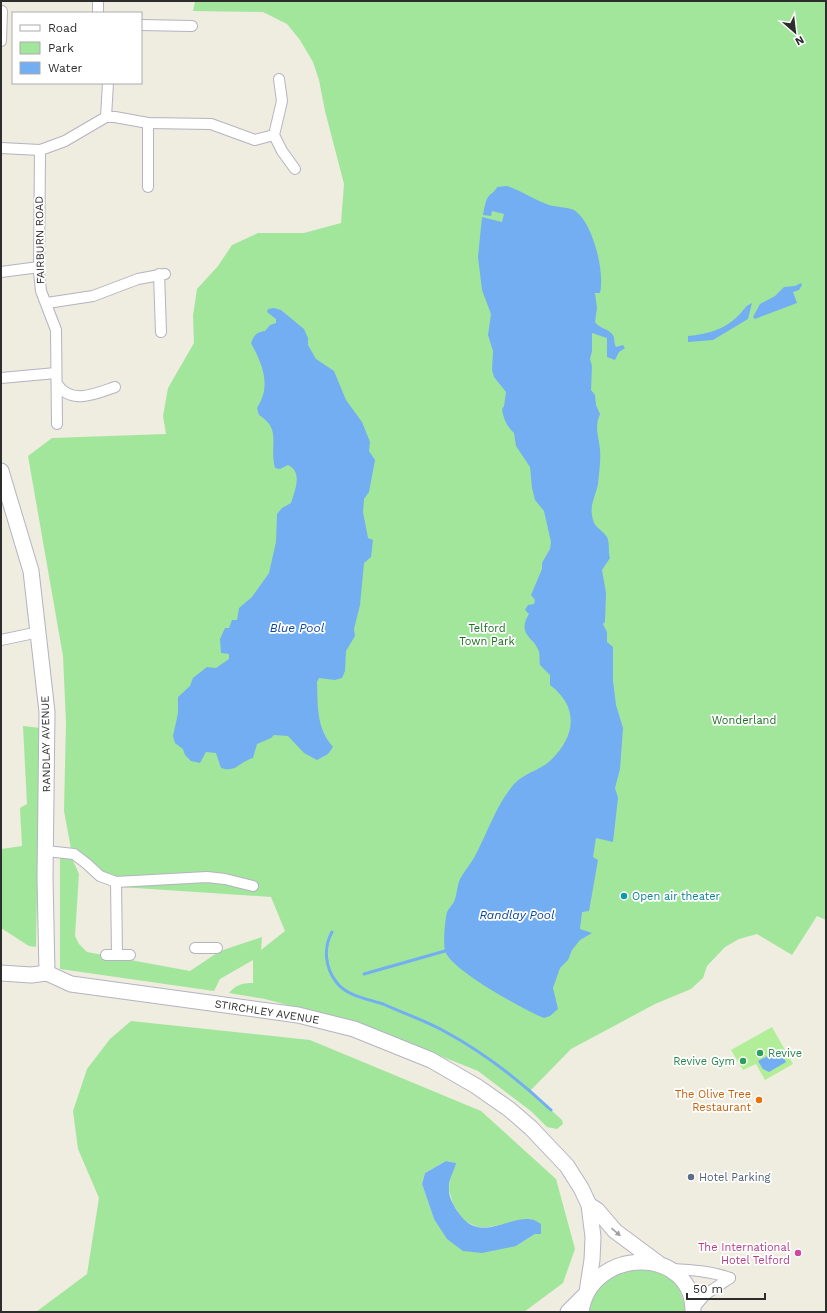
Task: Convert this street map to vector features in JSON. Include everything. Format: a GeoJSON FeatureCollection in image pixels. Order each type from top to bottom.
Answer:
{"type":"FeatureCollection","features":[{"type":"Feature","properties":{"kind":"street"},"geometry":{"type":"LineString","coordinates":[[98,1],[98,12]]}},
{"type":"Feature","properties":{"kind":"street"},"geometry":{"type":"LineString","coordinates":[[1,41],[2,11]]}},
{"type":"Feature","properties":{"kind":"street"},"geometry":{"type":"LineString","coordinates":[[142,25],[192,26]]}},
{"type":"Feature","properties":{"kind":"street"},"geometry":{"type":"LineString","coordinates":[[279,79],[282,101],[274,135],[282,151],[295,169]]}},
{"type":"Feature","properties":{"kind":"street"},"geometry":{"type":"LineString","coordinates":[[106,117],[108,84]]}},
{"type":"Feature","properties":{"kind":"street"},"geometry":{"type":"LineString","coordinates":[[1,148],[40,150],[64,141],[93,123],[106,117],[115,117],[148,123],[211,124],[255,140],[274,135]]}},
{"type":"Feature","properties":{"kind":"street"},"geometry":{"type":"LineString","coordinates":[[148,123],[148,187]]}},
{"type":"Feature","properties":{"kind":"street","name":"FAIRBURN ROAD"},"geometry":{"type":"LineString","coordinates":[[40,150],[39,267],[42,291],[56,330],[57,424]]}},
{"type":"Feature","properties":{"kind":"street"},"geometry":{"type":"LineString","coordinates":[[1,272],[39,267]]}},
{"type":"Feature","properties":{"kind":"street"},"geometry":{"type":"LineString","coordinates":[[47,303],[93,296],[138,279],[162,274],[161,332]]}},
{"type":"Feature","properties":{"kind":"street"},"geometry":{"type":"LineString","coordinates":[[1,378],[56,374]]}},
{"type":"Feature","properties":{"kind":"street"},"geometry":{"type":"LineString","coordinates":[[56,384],[66,394],[76,397],[91,395],[115,387]]}},
{"type":"Feature","properties":{"kind":"street","name":"RANDLAY AVENUE"},"geometry":{"type":"LineString","coordinates":[[1,471],[31,571],[47,712],[45,878],[47,973]]}},
{"type":"Feature","properties":{"kind":"street"},"geometry":{"type":"LineString","coordinates":[[1,640],[39,632]]}},
{"type":"Feature","properties":{"kind":"street"},"geometry":{"type":"LineString","coordinates":[[46,851],[74,854],[88,864],[100,876],[116,882],[207,877],[239,882],[253,886]]}},
{"type":"Feature","properties":{"kind":"street"},"geometry":{"type":"LineString","coordinates":[[116,882],[117,955]]}},
{"type":"Feature","properties":{"kind":"street"},"geometry":{"type":"LineString","coordinates":[[195,948],[217,948]]}},
{"type":"Feature","properties":{"kind":"street"},"geometry":{"type":"LineString","coordinates":[[106,955],[130,955]]}},
{"type":"Feature","properties":{"kind":"street","name":"STIRCHLEY AVENUE"},"geometry":{"type":"LineString","coordinates":[[1,973],[31,975],[47,973],[71,984],[298,1015],[354,1029],[431,1060],[476,1086],[508,1109],[531,1128],[567,1166],[589,1205]]}},
{"type":"Feature","properties":{"kind":"street"},"geometry":{"type":"LineString","coordinates":[[589,1205],[598,1210],[615,1231],[682,1280],[690,1294],[693,1311]]}},
{"type":"Feature","properties":{"kind":"street"},"geometry":{"type":"LineString","coordinates":[[581,1312],[593,1251],[589,1205]]}},
{"type":"Feature","properties":{"kind":"street"},"geometry":{"type":"LineString","coordinates":[[568,1312],[603,1275],[620,1265],[633,1262],[713,1273],[730,1278],[706,1294],[693,1311]]}},
{"type":"Feature","properties":{"kind":"green space","name":"Telford Town Park"},"geometry":{"type":"Polygon","coordinates":[[[195,1],[826,1],[826,920],[817,916],[792,955],[757,934],[739,939],[725,947],[707,966],[703,978],[691,989],[655,1004],[571,1049],[530,1091],[562,1120],[563,1124],[557,1129],[547,1127],[532,1112],[478,1071],[366,1026],[265,999],[229,993],[240,985],[253,983],[253,960],[220,979],[214,991],[60,969],[60,854],[70,854],[79,874],[75,936],[79,944],[87,952],[190,971],[220,951],[262,937],[261,950],[285,931],[271,897],[121,887],[72,854],[64,811],[66,722],[63,656],[28,456],[52,438],[166,434],[163,416],[168,388],[194,343],[193,316],[197,289],[218,266],[232,245],[258,233],[304,233],[341,223],[344,184],[325,111],[319,80],[313,62],[300,40],[287,24],[263,12],[193,11],[195,1]]]}},
{"type":"Feature","properties":{"kind":"green space"},"geometry":{"type":"Polygon","coordinates":[[[23,726],[40,728],[36,947],[29,946],[1,928],[1,849],[22,846],[20,808],[27,804],[23,726]]]}},
{"type":"Feature","properties":{"kind":"green space"},"geometry":{"type":"Polygon","coordinates":[[[131,1021],[310,1040],[481,1111],[556,1179],[575,1249],[563,1283],[524,1312],[36,1312],[87,1274],[99,1198],[78,1149],[73,1111],[87,1069],[110,1039],[131,1021]],[[446,1161],[425,1173],[422,1184],[434,1219],[516,1246],[535,1234],[541,1234],[530,1219],[489,1227],[478,1227],[464,1221],[453,1204],[449,1190],[450,1174],[455,1163],[446,1161]]]}},
{"type":"Feature","properties":{"kind":"green space","name":"Revive"},"geometry":{"type":"Polygon","coordinates":[[[772,1027],[793,1064],[765,1080],[756,1064],[743,1070],[731,1050],[772,1027]]]}},
{"type":"Feature","properties":{"kind":"green space"},"geometry":{"type":"Polygon","coordinates":[[[641,1264],[667,1277],[677,1285],[686,1312],[587,1312],[589,1300],[609,1273],[641,1264]]]}},
{"type":"Feature","properties":{"kind":"water","name":"Randlay Pool"},"geometry":{"type":"Polygon","coordinates":[[[507,186],[549,205],[574,210],[581,216],[592,236],[601,273],[600,293],[595,293],[597,308],[595,322],[598,326],[609,331],[613,335],[616,347],[623,345],[625,348],[619,352],[615,360],[607,357],[607,338],[592,333],[592,351],[590,359],[592,366],[591,390],[595,395],[596,405],[600,414],[597,428],[600,458],[598,484],[592,503],[592,511],[594,523],[607,537],[608,542],[610,558],[602,570],[606,593],[605,622],[603,624],[607,632],[607,642],[613,647],[613,681],[616,705],[623,728],[620,769],[615,788],[618,798],[613,842],[596,838],[593,857],[598,860],[589,911],[582,912],[580,929],[592,933],[580,940],[572,950],[568,960],[560,968],[553,988],[558,1009],[550,1016],[544,1018],[489,989],[460,968],[450,959],[445,951],[444,943],[447,912],[454,902],[460,879],[475,856],[502,801],[518,780],[547,763],[559,751],[569,732],[571,722],[570,712],[566,703],[550,685],[550,675],[540,665],[537,647],[525,631],[526,621],[529,614],[525,610],[528,605],[534,604],[535,600],[531,595],[542,569],[542,563],[550,549],[551,542],[544,511],[535,500],[530,467],[516,446],[514,433],[507,425],[503,416],[502,409],[504,406],[506,392],[494,377],[492,370],[493,351],[488,335],[491,314],[482,290],[478,257],[482,217],[502,222],[504,214],[492,211],[491,216],[483,215],[487,199],[497,187],[507,186]]]}},
{"type":"Feature","properties":{"kind":"water"},"geometry":{"type":"Polygon","coordinates":[[[801,283],[802,285],[799,290],[793,292],[797,303],[755,319],[753,317],[760,304],[775,296],[784,287],[795,286],[801,283]]]}},
{"type":"Feature","properties":{"kind":"water"},"geometry":{"type":"Polygon","coordinates":[[[752,303],[748,319],[713,340],[688,342],[688,336],[702,334],[727,325],[752,303]]]}},
{"type":"Feature","properties":{"kind":"water","name":"Blue Pool"},"geometry":{"type":"Polygon","coordinates":[[[274,308],[281,310],[304,329],[308,338],[308,345],[316,359],[334,371],[346,400],[362,422],[370,442],[369,451],[375,460],[369,492],[364,499],[363,512],[368,538],[373,540],[371,557],[364,563],[360,605],[354,629],[355,636],[346,651],[345,671],[342,678],[335,680],[319,678],[317,682],[319,716],[323,732],[333,747],[328,754],[317,760],[304,753],[288,736],[274,735],[271,738],[257,744],[253,758],[234,768],[226,769],[221,768],[216,753],[206,752],[200,763],[191,761],[185,755],[183,749],[175,743],[173,736],[178,713],[178,697],[190,686],[193,678],[207,667],[216,668],[229,659],[229,654],[221,653],[220,639],[225,628],[229,628],[232,620],[237,620],[239,608],[252,597],[269,573],[276,542],[277,514],[282,508],[291,503],[296,487],[297,477],[293,468],[288,465],[280,469],[275,468],[273,432],[266,420],[259,415],[257,408],[262,399],[265,383],[262,367],[251,343],[256,334],[265,331],[270,325],[276,323],[276,319],[267,312],[268,309],[274,308]]]}},
{"type":"Feature","properties":{"kind":"water"},"geometry":{"type":"Polygon","coordinates":[[[779,1050],[786,1062],[769,1072],[763,1069],[758,1061],[779,1050]]]}},
{"type":"Feature","properties":{"kind":"water"},"geometry":{"type":"Polygon","coordinates":[[[446,1161],[456,1163],[449,1182],[449,1193],[458,1212],[466,1221],[474,1226],[483,1228],[531,1219],[541,1224],[541,1234],[535,1234],[516,1246],[482,1253],[463,1251],[447,1239],[434,1219],[422,1184],[425,1173],[446,1161]]]}},
{"type":"Feature","properties":{"kind":"waterway"},"geometry":{"type":"LineString","coordinates":[[332,932],[327,945],[327,958],[330,971],[341,987],[346,991],[364,999],[383,1004],[421,1020],[458,1039],[500,1067],[551,1110]]}},
{"type":"Feature","properties":{"kind":"waterway"},"geometry":{"type":"LineString","coordinates":[[364,974],[445,951]]}},
{"type":"Feature","properties":{"kind":"place","name":"Open air theater"},"geometry":{"type":"Point","coordinates":[624,896]}},
{"type":"Feature","properties":{"kind":"place","name":"Revive"},"geometry":{"type":"Point","coordinates":[760,1053]}},
{"type":"Feature","properties":{"kind":"place","name":"Revive Gym"},"geometry":{"type":"Point","coordinates":[743,1061]}},
{"type":"Feature","properties":{"kind":"place","name":"The Olive Tree Restaurant"},"geometry":{"type":"Point","coordinates":[759,1100]}},
{"type":"Feature","properties":{"kind":"place","name":"Hotel Parking"},"geometry":{"type":"Point","coordinates":[691,1177]}},
{"type":"Feature","properties":{"kind":"place","name":"The International Hotel Telford"},"geometry":{"type":"Point","coordinates":[798,1253]}},
{"type":"Feature","properties":{"kind":"park label","name":"Wonderland"},"geometry":{"type":"Point","coordinates":[744,720]}}]}
